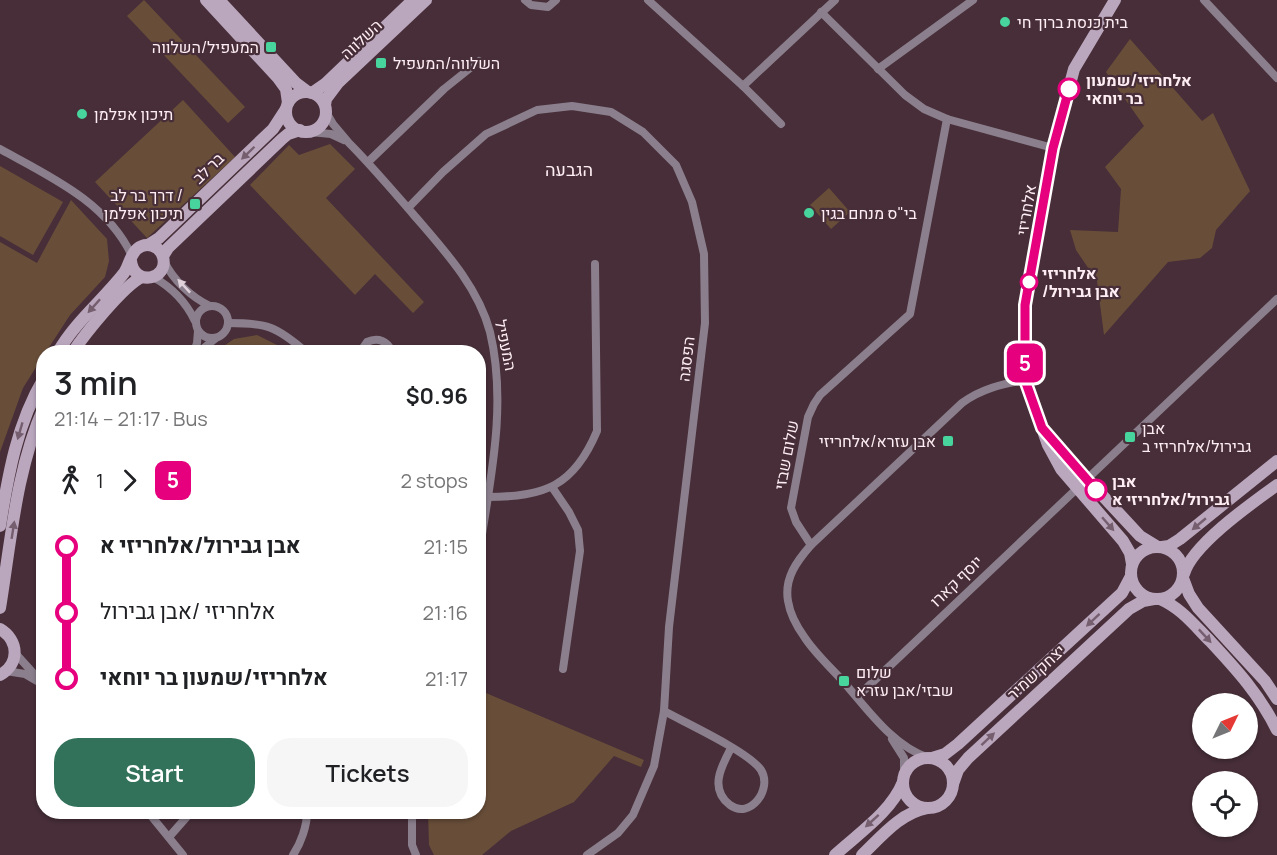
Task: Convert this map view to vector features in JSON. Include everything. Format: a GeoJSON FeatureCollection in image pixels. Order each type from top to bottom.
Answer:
{"type":"FeatureCollection","features":[{"type":"Feature","properties":{"kind":"street"},"geometry":{"type":"LineString","coordinates":[[206,0],[278,78],[285,89],[289,121],[292,126],[305,131],[320,127],[326,117],[326,108],[317,95],[296,83],[219,0]]}},
{"type":"Feature","properties":{"kind":"street","name":"השלווה"},"geometry":{"type":"LineString","coordinates":[[310,92],[325,84],[413,0]]}},
{"type":"Feature","properties":{"kind":"street","name":"השלווה"},"geometry":{"type":"LineString","coordinates":[[326,108],[326,99],[338,83],[426,0]]}},
{"type":"Feature","properties":{"kind":"street"},"geometry":{"type":"LineString","coordinates":[[525,0],[531,4],[548,7],[556,0]]}},
{"type":"Feature","properties":{"kind":"street"},"geometry":{"type":"LineString","coordinates":[[648,0],[743,86],[781,124]]}},
{"type":"Feature","properties":{"kind":"street"},"geometry":{"type":"LineString","coordinates":[[743,86],[835,0]]}},
{"type":"Feature","properties":{"kind":"street"},"geometry":{"type":"LineString","coordinates":[[878,69],[973,0]]}},
{"type":"Feature","properties":{"kind":"street"},"geometry":{"type":"LineString","coordinates":[[1204,0],[1277,78]]}},
{"type":"Feature","properties":{"kind":"street","name":"אלחריזי"},"geometry":{"type":"LineString","coordinates":[[1114,2],[1074,69],[1053,148],[1025,305],[1025,380],[1053,457],[1140,536],[1160,547]]}},
{"type":"Feature","properties":{"kind":"street"},"geometry":{"type":"LineString","coordinates":[[821,12],[905,95],[924,109],[946,119],[1053,148]]}},
{"type":"Feature","properties":{"kind":"street"},"geometry":{"type":"LineString","coordinates":[[368,162],[444,89],[480,61]]}},
{"type":"Feature","properties":{"kind":"street"},"geometry":{"type":"LineString","coordinates":[[287,106],[296,94],[310,92]]}},
{"type":"Feature","properties":{"kind":"street","name":"בר לב"},"geometry":{"type":"LineString","coordinates":[[146,245],[159,238],[273,129],[287,106]]}},
{"type":"Feature","properties":{"kind":"street","name":"הפסגה"},"geometry":{"type":"LineString","coordinates":[[408,208],[443,172],[486,134],[537,110],[572,106],[611,112],[643,132],[676,165],[692,202],[704,254],[705,323],[669,627],[664,711],[654,766],[633,815],[618,833],[587,855]]}},
{"type":"Feature","properties":{"kind":"street","name":"המעפיל"},"geometry":{"type":"LineString","coordinates":[[326,108],[333,124],[351,146],[368,162],[450,257],[475,297],[489,331],[498,403],[486,510]]}},
{"type":"Feature","properties":{"kind":"street","name":"שלום שבזי"},"geometry":{"type":"LineString","coordinates":[[811,545],[796,522],[791,508],[808,417],[820,395],[910,314],[946,119]]}},
{"type":"Feature","properties":{"kind":"street","name":"בר לב"},"geometry":{"type":"LineString","coordinates":[[163,258],[172,244],[282,139],[288,134],[305,131]]}},
{"type":"Feature","properties":{"kind":"street","name":"המעפיל"},"geometry":{"type":"LineString","coordinates":[[305,131],[331,134],[351,146]]}},
{"type":"Feature","properties":{"kind":"street"},"geometry":{"type":"LineString","coordinates":[[0,149],[71,188],[117,231],[132,241],[155,247],[173,275],[187,290],[210,306],[220,309],[227,317],[228,323],[224,332],[208,345]]}},
{"type":"Feature","properties":{"kind":"street"},"geometry":{"type":"LineString","coordinates":[[117,231],[132,258],[134,271],[162,282],[188,307],[198,331],[196,345]]}},
{"type":"Feature","properties":{"kind":"street"},"geometry":{"type":"LineString","coordinates":[[63,345],[123,274],[135,251],[146,245]]}},
{"type":"Feature","properties":{"kind":"street"},"geometry":{"type":"LineString","coordinates":[[79,345],[136,280],[161,271],[163,258]]}},
{"type":"Feature","properties":{"kind":"street"},"geometry":{"type":"LineString","coordinates":[[488,497],[515,497],[552,488],[576,469],[587,454],[597,431],[594,264]]}},
{"type":"Feature","properties":{"kind":"street","name":"יוסף קארו"},"geometry":{"type":"LineString","coordinates":[[857,697],[1277,299]]}},
{"type":"Feature","properties":{"kind":"street"},"geometry":{"type":"LineString","coordinates":[[195,321],[200,311],[210,306]]}},
{"type":"Feature","properties":{"kind":"street"},"geometry":{"type":"LineString","coordinates":[[228,323],[256,323],[274,328],[297,345]]}},
{"type":"Feature","properties":{"kind":"street"},"geometry":{"type":"LineString","coordinates":[[198,331],[206,338],[216,338]]}},
{"type":"Feature","properties":{"kind":"street"},"geometry":{"type":"LineString","coordinates":[[365,345],[367,342],[376,340],[387,345]]}},
{"type":"Feature","properties":{"kind":"street"},"geometry":{"type":"LineString","coordinates":[[862,855],[902,818],[913,812],[938,806],[945,801],[953,784],[949,769],[943,763],[918,754],[905,746],[805,639],[795,622],[788,600],[788,580],[797,561],[811,545],[962,403],[976,393],[1025,380]]}},
{"type":"Feature","properties":{"kind":"street"},"geometry":{"type":"LineString","coordinates":[[0,526],[9,473],[22,423],[36,394]]}},
{"type":"Feature","properties":{"kind":"street"},"geometry":{"type":"LineString","coordinates":[[0,608],[21,476],[36,424]]}},
{"type":"Feature","properties":{"kind":"street"},"geometry":{"type":"LineString","coordinates":[[1277,461],[1180,539],[1169,546],[1142,551],[1131,570],[1138,591],[1144,596],[1170,603],[1237,671],[1254,690],[1277,730]]}},
{"type":"Feature","properties":{"kind":"street","name":"אלחריזי"},"geometry":{"type":"LineString","coordinates":[[1081,483],[1130,553],[1131,570]]}},
{"type":"Feature","properties":{"kind":"street"},"geometry":{"type":"LineString","coordinates":[[1157,599],[1175,592],[1189,562],[1202,546],[1277,484]]}},
{"type":"Feature","properties":{"kind":"street"},"geometry":{"type":"LineString","coordinates":[[552,488],[569,512],[578,531],[580,551],[563,669]]}},
{"type":"Feature","properties":{"kind":"street"},"geometry":{"type":"LineString","coordinates":[[1160,547],[1176,555],[1181,562],[1183,576],[1194,603],[1259,675],[1277,699]]}},
{"type":"Feature","properties":{"kind":"street","name":"יצחק שמיר"},"geometry":{"type":"LineString","coordinates":[[930,758],[952,749],[1122,593],[1131,570]]}},
{"type":"Feature","properties":{"kind":"street","name":"יצחק שמיר"},"geometry":{"type":"LineString","coordinates":[[953,784],[958,770],[968,758],[1120,617],[1138,603],[1157,599]]}},
{"type":"Feature","properties":{"kind":"street"},"geometry":{"type":"LineString","coordinates":[[1,628],[10,636],[15,653],[14,661],[3,673]]}},
{"type":"Feature","properties":{"kind":"street"},"geometry":{"type":"LineString","coordinates":[[15,653],[36,677]]}},
{"type":"Feature","properties":{"kind":"street"},"geometry":{"type":"LineString","coordinates":[[3,673],[25,674],[36,681]]}},
{"type":"Feature","properties":{"kind":"street"},"geometry":{"type":"LineString","coordinates":[[664,711],[731,748],[749,758],[763,772],[764,785],[760,797],[753,806],[744,810],[733,807],[721,797],[717,783],[722,765],[731,748]]}},
{"type":"Feature","properties":{"kind":"street"},"geometry":{"type":"LineString","coordinates":[[882,724],[904,758],[904,790],[909,800],[919,807],[927,808]]}},
{"type":"Feature","properties":{"kind":"street"},"geometry":{"type":"LineString","coordinates":[[835,855],[885,809],[898,793],[903,778],[914,762],[930,758]]}},
{"type":"Feature","properties":{"kind":"street"},"geometry":{"type":"LineString","coordinates":[[154,819],[183,855]]}},
{"type":"Feature","properties":{"kind":"street"},"geometry":{"type":"LineString","coordinates":[[169,837],[187,819]]}},
{"type":"Feature","properties":{"kind":"street"},"geometry":{"type":"LineString","coordinates":[[293,855],[299,847],[307,819]]}},
{"type":"Feature","properties":{"kind":"street"},"geometry":{"type":"LineString","coordinates":[[412,819],[412,845],[416,855]]}},
{"type":"Feature","properties":{"kind":"shaded area"},"geometry":{"type":"Polygon","coordinates":[[[144,0],[245,107],[228,123],[127,16],[144,0]]]}},
{"type":"Feature","properties":{"kind":"shaded area"},"geometry":{"type":"Polygon","coordinates":[[[1130,39],[1202,121],[1213,113],[1250,191],[1216,230],[1212,248],[1200,258],[1168,262],[1104,335],[1097,281],[1076,250],[1070,230],[1118,232],[1121,189],[1105,167],[1144,126],[1106,72],[1130,39]]]}},
{"type":"Feature","properties":{"kind":"shaded area"},"geometry":{"type":"Polygon","coordinates":[[[183,100],[235,157],[147,238],[95,182],[183,100]]]}},
{"type":"Feature","properties":{"kind":"shaded area"},"geometry":{"type":"Polygon","coordinates":[[[330,144],[355,169],[326,198],[424,302],[413,313],[375,274],[355,295],[250,185],[289,145],[299,155],[330,144]]]}},
{"type":"Feature","properties":{"kind":"shaded area"},"geometry":{"type":"Polygon","coordinates":[[[0,166],[63,202],[33,255],[0,236],[0,166]]]}},
{"type":"Feature","properties":{"kind":"shaded area"},"geometry":{"type":"Polygon","coordinates":[[[829,188],[850,212],[831,229],[810,205],[829,188]]]}},
{"type":"Feature","properties":{"kind":"shaded area"},"geometry":{"type":"Polygon","coordinates":[[[71,200],[107,239],[109,261],[105,277],[70,315],[51,345],[36,345],[36,367],[23,388],[0,452],[0,242],[37,263],[71,200]]]}},
{"type":"Feature","properties":{"kind":"shaded area"},"geometry":{"type":"Polygon","coordinates":[[[257,335],[277,345],[225,345],[234,339],[257,335]]]}},
{"type":"Feature","properties":{"kind":"shaded area"},"geometry":{"type":"Polygon","coordinates":[[[486,693],[644,760],[641,767],[614,756],[574,802],[511,831],[482,855],[434,855],[429,845],[428,819],[486,819],[486,693]]]}},
{"type":"Feature","properties":{"kind":"bus line","name":"5"},"geometry":{"type":"LineString","coordinates":[[1069,89],[1053,148],[1025,305],[1025,380],[1042,428],[1096,490]]}},
{"type":"Feature","properties":{"kind":"place","name":"בית כנסת ברוך חי"},"geometry":{"type":"Point","coordinates":[1005,22]}},
{"type":"Feature","properties":{"kind":"place","name":"המעפיל/השלווה"},"geometry":{"type":"Point","coordinates":[271,47]}},
{"type":"Feature","properties":{"kind":"place","name":"השלווה/המעפיל"},"geometry":{"type":"Point","coordinates":[381,63]}},
{"type":"Feature","properties":{"kind":"place","name":"אלחריזי/שמעון בר יוחאי"},"geometry":{"type":"Point","coordinates":[1069,89]}},
{"type":"Feature","properties":{"kind":"place","name":"תיכון אפלמן"},"geometry":{"type":"Point","coordinates":[82,114]}},
{"type":"Feature","properties":{"kind":"place","name":"דרך בר לב / תיכון אפלמן"},"geometry":{"type":"Point","coordinates":[195,204]}},
{"type":"Feature","properties":{"kind":"place","name":"בי\"ס מנחם בגין"},"geometry":{"type":"Point","coordinates":[809,213]}},
{"type":"Feature","properties":{"kind":"place","name":"אלחריזי /אבן גבירול"},"geometry":{"type":"Point","coordinates":[1029,282]}},
{"type":"Feature","properties":{"kind":"place","name":"אבן גבירול/אלחריזי ב"},"geometry":{"type":"Point","coordinates":[1130,437]}},
{"type":"Feature","properties":{"kind":"place","name":"אבן עזרא/אלחריזי"},"geometry":{"type":"Point","coordinates":[948,441]}},
{"type":"Feature","properties":{"kind":"place","name":"אבן גבירול/אלחריזי א"},"geometry":{"type":"Point","coordinates":[1096,490]}},
{"type":"Feature","properties":{"kind":"place","name":"שלום שבזי/אבן עזרא"},"geometry":{"type":"Point","coordinates":[844,681]}},
{"type":"Feature","properties":{"kind":"district","name":"הגבעה"},"geometry":{"type":"Point","coordinates":[569,169]}}]}
